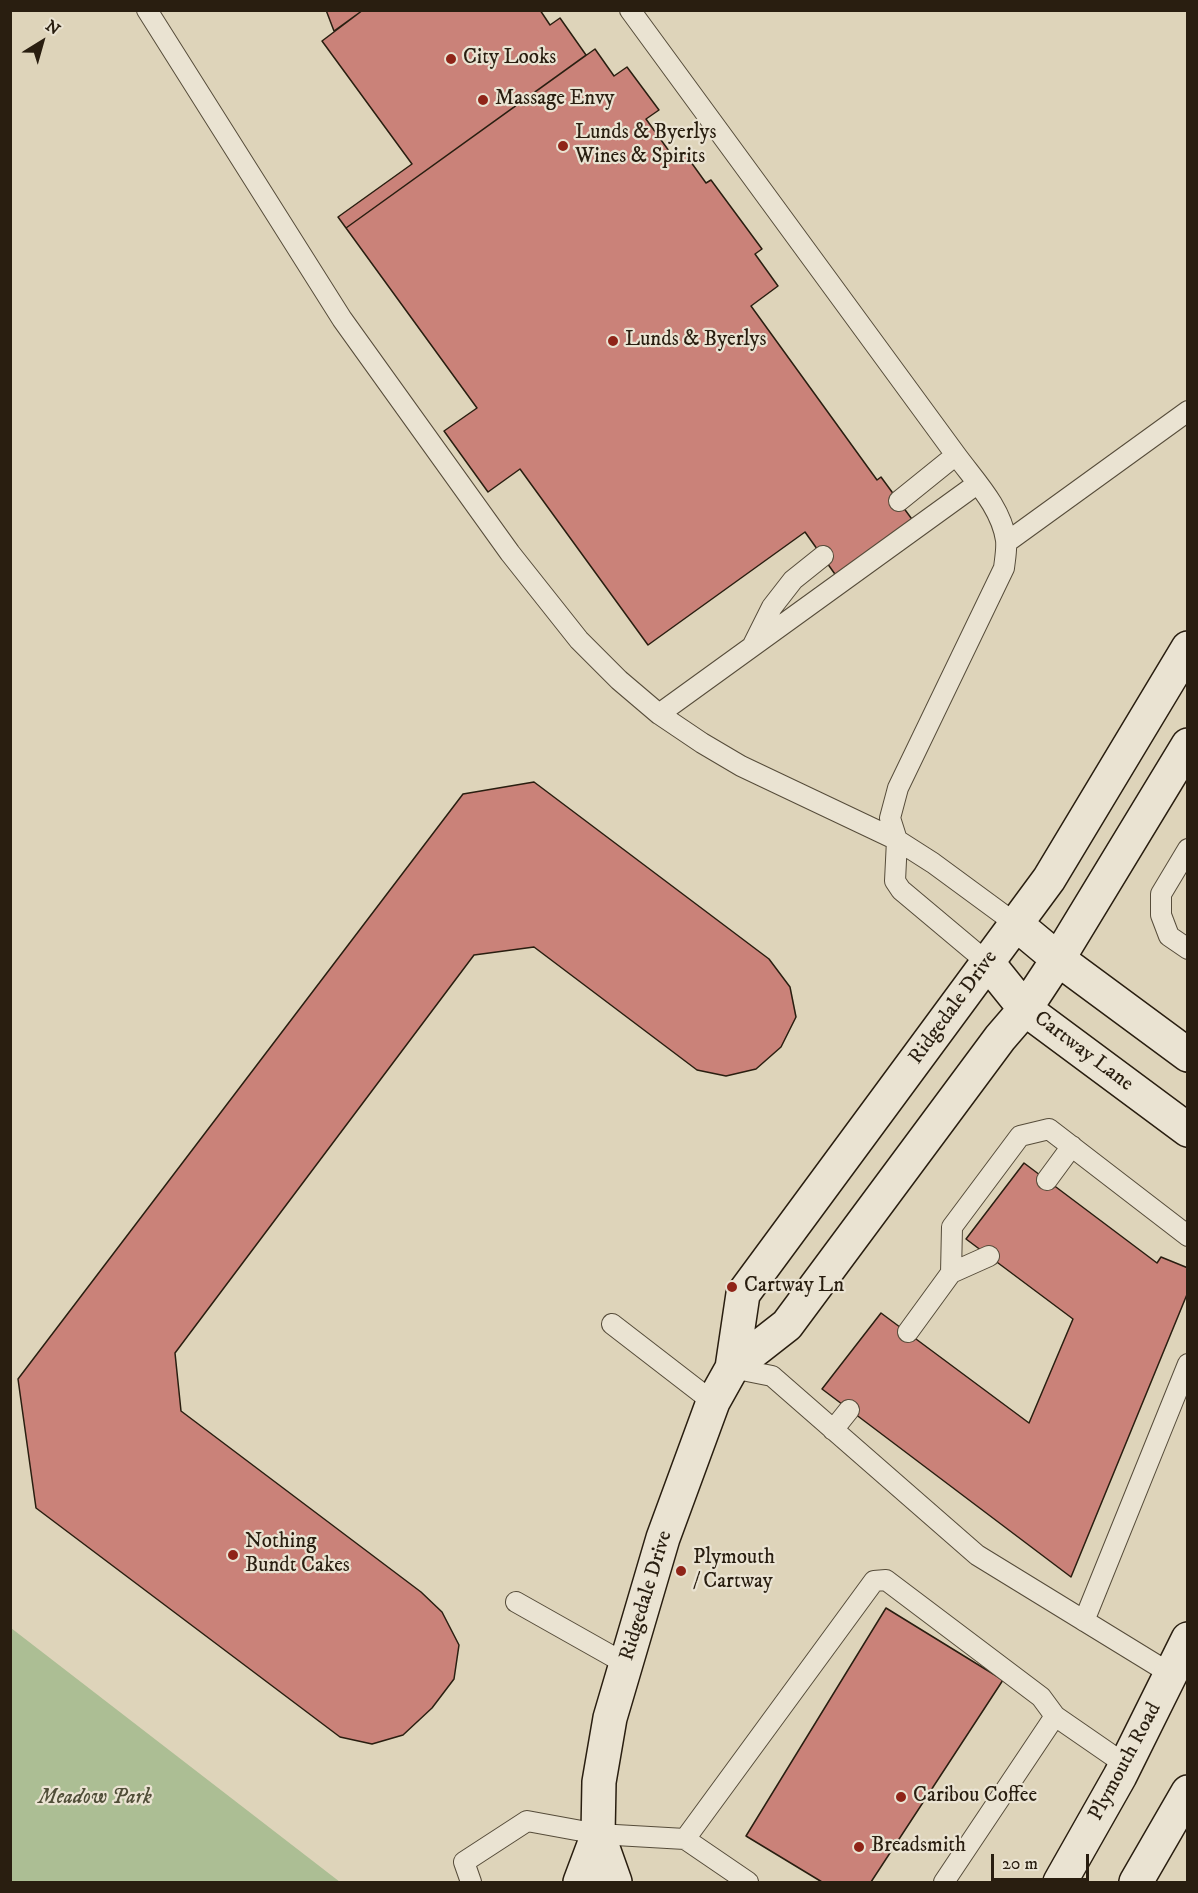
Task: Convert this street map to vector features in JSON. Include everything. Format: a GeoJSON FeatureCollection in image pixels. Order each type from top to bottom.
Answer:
{"type":"FeatureCollection","features":[{"type":"Feature","properties":{"kind":"street","name":"Ridgedale Drive"},"geometry":{"type":"LineString","coordinates":[[580,1882],[598,1834],[599,1782],[610,1718],[663,1538],[713,1402],[732,1368],[743,1294],[1050,879],[1188,648]]}},
{"type":"Feature","properties":{"kind":"street","name":"Ridgedale Drive"},"geometry":{"type":"LineString","coordinates":[[732,1368],[787,1325],[989,1053],[1025,1009],[1058,959],[1188,745]]}},
{"type":"Feature","properties":{"kind":"street"},"geometry":{"type":"LineString","coordinates":[[1016,924],[1058,959],[1188,1055]]}},
{"type":"Feature","properties":{"kind":"street","name":"Cartway Lane"},"geometry":{"type":"LineString","coordinates":[[988,963],[1025,1009],[1188,1130]]}},
{"type":"Feature","properties":{"kind":"street","name":"Plymouth Road"},"geometry":{"type":"LineString","coordinates":[[1060,1882],[1126,1765],[1188,1640]]}},
{"type":"Feature","properties":{"kind":"street"},"geometry":{"type":"LineString","coordinates":[[1136,1882],[1188,1792]]}},
{"type":"Feature","properties":{"kind":"street","name":"Ridgedale Drive"},"geometry":{"type":"LineString","coordinates":[[598,1834],[615,1882]]}},
{"type":"Feature","properties":{"kind":"lane"},"geometry":{"type":"LineString","coordinates":[[147,10],[342,319],[510,553],[579,640],[619,680],[659,714],[741,766],[897,840],[933,863],[1016,924]]}},
{"type":"Feature","properties":{"kind":"lane"},"geometry":{"type":"LineString","coordinates":[[633,11],[978,484],[1002,521],[1007,542],[1004,568],[898,788],[890,818],[897,840],[895,880],[901,890],[988,963]]}},
{"type":"Feature","properties":{"kind":"lane"},"geometry":{"type":"LineString","coordinates":[[1007,542],[1188,411]]}},
{"type":"Feature","properties":{"kind":"lane"},"geometry":{"type":"LineString","coordinates":[[899,501],[956,455]]}},
{"type":"Feature","properties":{"kind":"lane"},"geometry":{"type":"LineString","coordinates":[[659,714],[978,484]]}},
{"type":"Feature","properties":{"kind":"lane"},"geometry":{"type":"LineString","coordinates":[[752,648],[772,607],[793,580],[823,556]]}},
{"type":"Feature","properties":{"kind":"lane"},"geometry":{"type":"LineString","coordinates":[[1188,849],[1161,894],[1161,915],[1169,936],[1188,949]]}},
{"type":"Feature","properties":{"kind":"lane"},"geometry":{"type":"LineString","coordinates":[[951,1273],[952,1227],[1020,1136],[1049,1129],[1188,1236]]}},
{"type":"Feature","properties":{"kind":"lane"},"geometry":{"type":"LineString","coordinates":[[1047,1180],[1072,1146]]}},
{"type":"Feature","properties":{"kind":"lane"},"geometry":{"type":"LineString","coordinates":[[908,1332],[951,1273],[988,1256]]}},
{"type":"Feature","properties":{"kind":"lane"},"geometry":{"type":"LineString","coordinates":[[612,1324],[713,1402]]}},
{"type":"Feature","properties":{"kind":"lane"},"geometry":{"type":"LineString","coordinates":[[1084,1621],[1188,1364]]}},
{"type":"Feature","properties":{"kind":"lane"},"geometry":{"type":"LineString","coordinates":[[732,1368],[772,1376],[976,1555],[1171,1674]]}},
{"type":"Feature","properties":{"kind":"lane"},"geometry":{"type":"LineString","coordinates":[[833,1430],[849,1410]]}},
{"type":"Feature","properties":{"kind":"lane"},"geometry":{"type":"LineString","coordinates":[[685,1839],[874,1581],[886,1580],[1041,1697],[1055,1716],[1126,1765]]}},
{"type":"Feature","properties":{"kind":"lane"},"geometry":{"type":"LineString","coordinates":[[516,1602],[626,1664]]}},
{"type":"Feature","properties":{"kind":"lane"},"geometry":{"type":"LineString","coordinates":[[944,1882],[1055,1716]]}},
{"type":"Feature","properties":{"kind":"lane"},"geometry":{"type":"LineString","coordinates":[[470,1882],[464,1862],[527,1821],[598,1834],[685,1839],[748,1882]]}},
{"type":"Feature","properties":{"kind":"green space","name":"Meadow Park"},"geometry":{"type":"Polygon","coordinates":[[[11,1628],[340,1882],[11,1882],[11,1628]]]}},
{"type":"Feature","properties":{"kind":"building"},"geometry":{"type":"Polygon","coordinates":[[[326,10],[363,10],[334,31],[326,10]]]}},
{"type":"Feature","properties":{"kind":"building"},"geometry":{"type":"Polygon","coordinates":[[[363,10],[540,10],[550,25],[560,18],[586,55],[346,228],[338,217],[412,164],[322,41],[363,10]]]}},
{"type":"Feature","properties":{"kind":"building"},"geometry":{"type":"Polygon","coordinates":[[[595,49],[614,76],[627,67],[659,110],[646,119],[674,158],[683,151],[706,183],[711,180],[762,249],[755,254],[778,286],[751,306],[877,480],[881,477],[914,522],[837,577],[805,532],[648,645],[520,469],[488,492],[444,431],[477,408],[346,228],[595,49]]]}},
{"type":"Feature","properties":{"kind":"building"},"geometry":{"type":"Polygon","coordinates":[[[534,782],[769,959],[790,987],[796,1017],[781,1047],[756,1069],[726,1076],[697,1070],[534,947],[474,955],[175,1353],[181,1411],[421,1592],[442,1612],[459,1645],[454,1679],[432,1708],[403,1735],[372,1744],[340,1737],[36,1508],[18,1379],[463,794],[534,782]]]}},
{"type":"Feature","properties":{"kind":"building"},"geometry":{"type":"Polygon","coordinates":[[[1024,1163],[1157,1263],[1161,1257],[1188,1268],[1188,1292],[1071,1577],[822,1389],[881,1313],[1029,1423],[1073,1319],[966,1239],[1024,1163]]]}},
{"type":"Feature","properties":{"kind":"building"},"geometry":{"type":"Polygon","coordinates":[[[886,1608],[1003,1680],[871,1882],[822,1882],[746,1836],[886,1608]]]}},
{"type":"Feature","properties":{"kind":"place","name":"City Looks"},"geometry":{"type":"Point","coordinates":[451,59]}},
{"type":"Feature","properties":{"kind":"place","name":"Massage Envy"},"geometry":{"type":"Point","coordinates":[483,100]}},
{"type":"Feature","properties":{"kind":"place","name":"Lunds & Byerlys Wines & Spirits"},"geometry":{"type":"Point","coordinates":[563,146]}},
{"type":"Feature","properties":{"kind":"place","name":"Lunds & Byerlys"},"geometry":{"type":"Point","coordinates":[613,341]}},
{"type":"Feature","properties":{"kind":"place","name":"Cartway Ln"},"geometry":{"type":"Point","coordinates":[732,1287]}},
{"type":"Feature","properties":{"kind":"place","name":"Nothing Bundt Cakes"},"geometry":{"type":"Point","coordinates":[233,1555]}},
{"type":"Feature","properties":{"kind":"place","name":"Plymouth / Cartway"},"geometry":{"type":"Point","coordinates":[681,1571]}},
{"type":"Feature","properties":{"kind":"place","name":"Caribou Coffee"},"geometry":{"type":"Point","coordinates":[901,1797]}},
{"type":"Feature","properties":{"kind":"place","name":"Breadsmith"},"geometry":{"type":"Point","coordinates":[859,1847]}}]}
